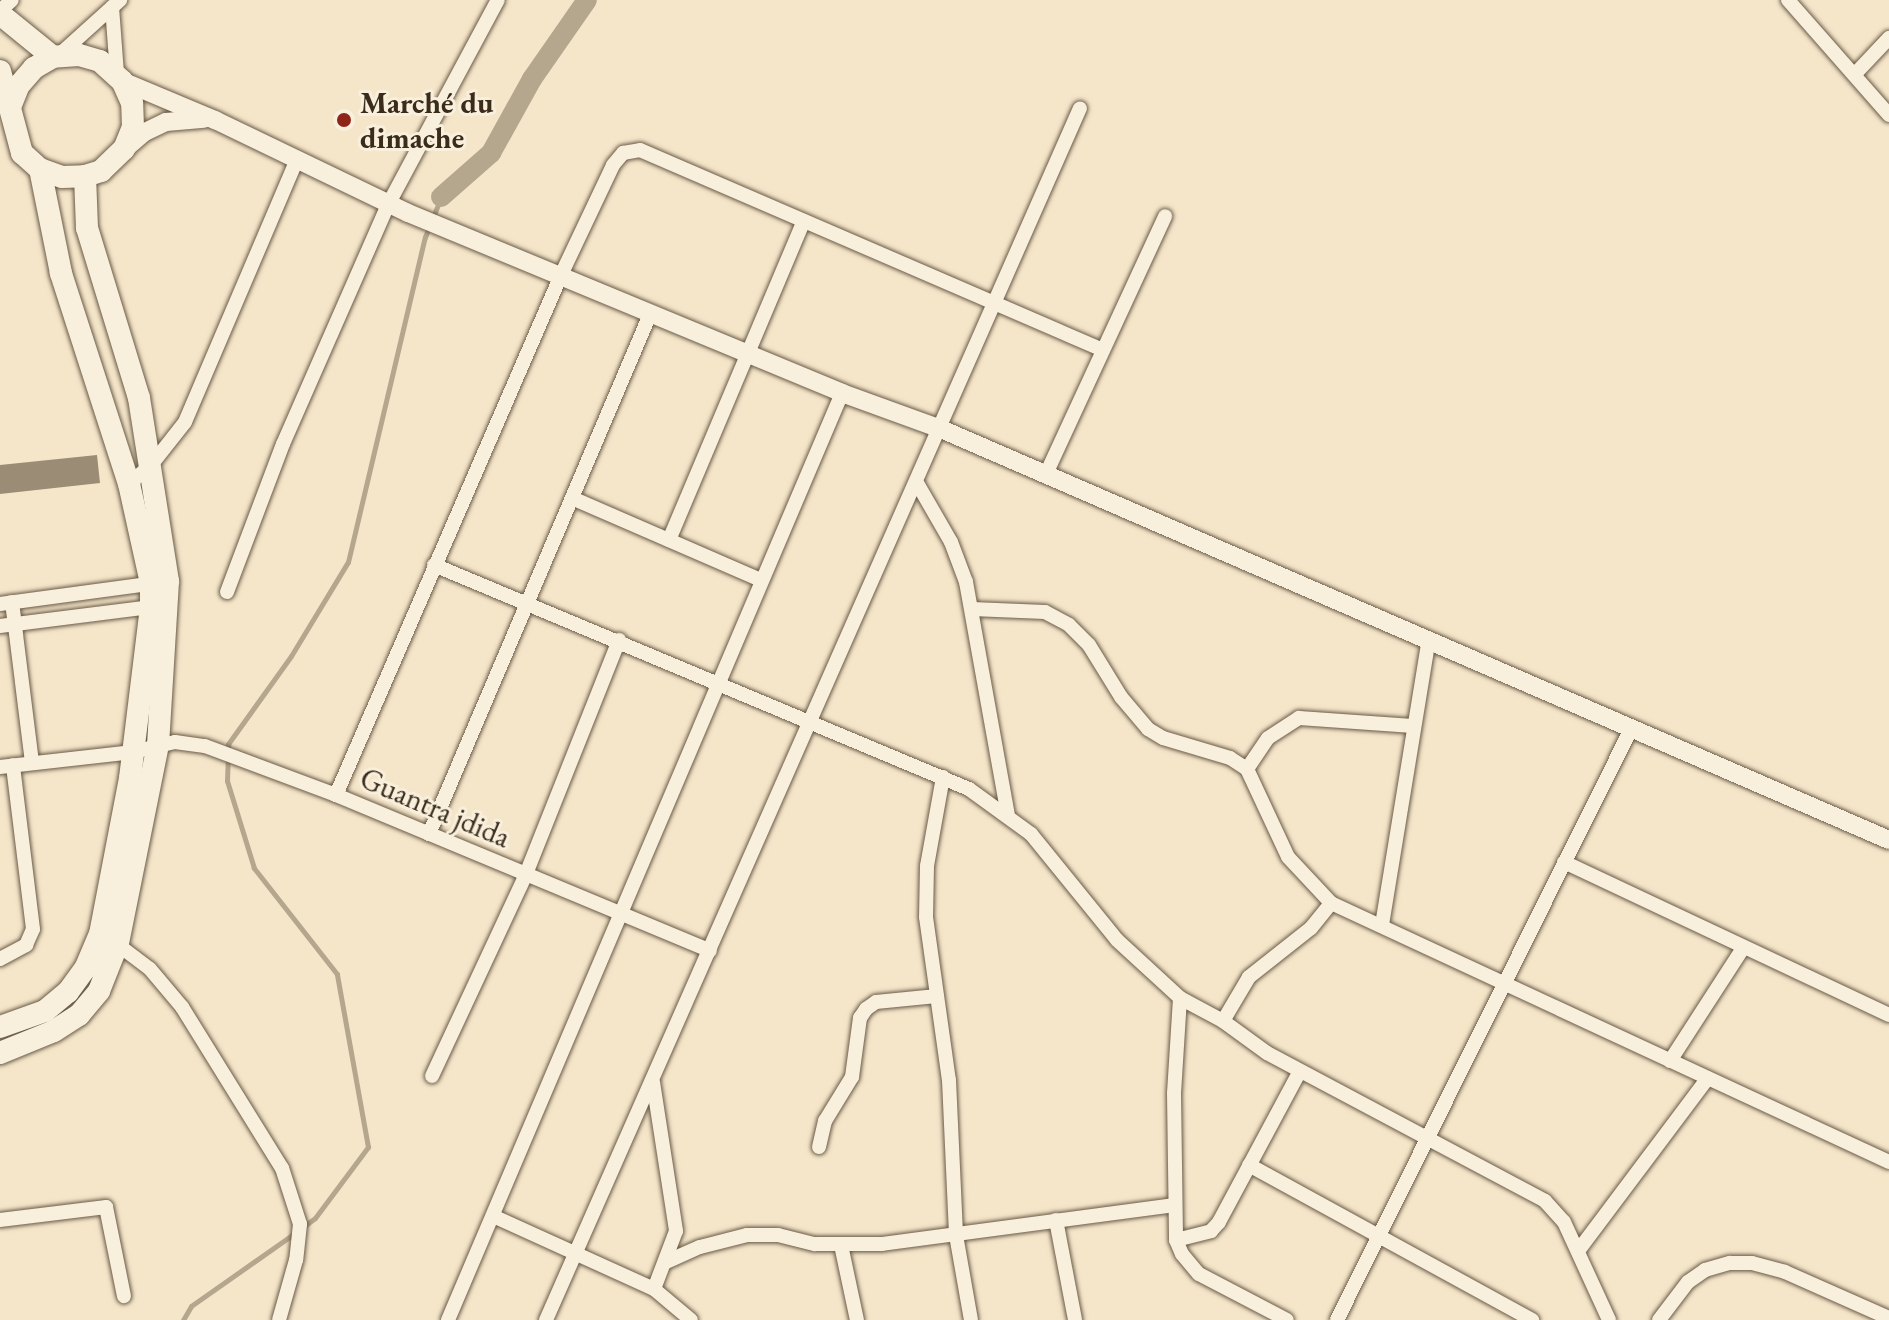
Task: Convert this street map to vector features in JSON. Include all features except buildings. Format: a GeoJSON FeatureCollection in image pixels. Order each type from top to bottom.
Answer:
{"type":"FeatureCollection","features":[{"type":"Feature","properties":{"kind":"main road"},"geometry":{"type":"LineString","coordinates":[[0,12],[56,57]]}},
{"type":"Feature","properties":{"kind":"main road"},"geometry":{"type":"LineString","coordinates":[[0,71],[22,153],[40,169],[62,177],[85,176],[101,171],[124,149],[133,127],[132,103],[120,77],[100,61],[79,55],[56,57],[34,68],[19,85],[11,105]]}},
{"type":"Feature","properties":{"kind":"main road"},"geometry":{"type":"LineString","coordinates":[[40,169],[61,273],[160,582]]}},
{"type":"Feature","properties":{"kind":"main road"},"geometry":{"type":"LineString","coordinates":[[0,1053],[19,1048],[79,1015],[99,991],[109,939],[158,745],[160,582],[152,464],[139,398],[87,228],[85,176]]}},
{"type":"Feature","properties":{"kind":"main road"},"geometry":{"type":"LineString","coordinates":[[0,1027],[45,1011],[68,992],[109,939],[133,752],[160,606]]}},
{"type":"Feature","properties":{"kind":"street"},"geometry":{"type":"LineString","coordinates":[[0,12],[12,0]]}},
{"type":"Feature","properties":{"kind":"street"},"geometry":{"type":"LineString","coordinates":[[227,592],[283,444],[389,203],[498,0]]}},
{"type":"Feature","properties":{"kind":"street"},"geometry":{"type":"LineString","coordinates":[[1788,0],[1889,115]]}},
{"type":"Feature","properties":{"kind":"street"},"geometry":{"type":"LineString","coordinates":[[56,57],[116,4]]}},
{"type":"Feature","properties":{"kind":"street"},"geometry":{"type":"LineString","coordinates":[[116,4],[120,77],[408,213],[562,273],[842,393],[941,429],[1889,840]]}},
{"type":"Feature","properties":{"kind":"street"},"geometry":{"type":"LineString","coordinates":[[1855,74],[1889,38]]}},
{"type":"Feature","properties":{"kind":"street"},"geometry":{"type":"LineString","coordinates":[[546,1320],[1080,108]]}},
{"type":"Feature","properties":{"kind":"street"},"geometry":{"type":"LineString","coordinates":[[124,149],[143,133],[166,122],[190,118],[215,120]]}},
{"type":"Feature","properties":{"kind":"street"},"geometry":{"type":"LineString","coordinates":[[336,795],[562,273],[613,165],[623,153],[640,150],[1103,350]]}},
{"type":"Feature","properties":{"kind":"street"},"geometry":{"type":"LineString","coordinates":[[129,484],[173,441],[195,401],[297,160]]}},
{"type":"Feature","properties":{"kind":"street"},"geometry":{"type":"LineString","coordinates":[[1046,474],[1165,216]]}},
{"type":"Feature","properties":{"kind":"street"},"geometry":{"type":"LineString","coordinates":[[669,540],[804,221]]}},
{"type":"Feature","properties":{"kind":"street"},"geometry":{"type":"LineString","coordinates":[[429,834],[651,312]]}},
{"type":"Feature","properties":{"kind":"street"},"geometry":{"type":"LineString","coordinates":[[448,1320],[842,393]]}},
{"type":"Feature","properties":{"kind":"street"},"geometry":{"type":"LineString","coordinates":[[917,483],[951,542],[972,609],[1008,815]]}},
{"type":"Feature","properties":{"kind":"street"},"geometry":{"type":"LineString","coordinates":[[572,498],[761,580]]}},
{"type":"Feature","properties":{"kind":"street"},"geometry":{"type":"LineString","coordinates":[[434,565],[718,681],[969,789],[1031,834],[1117,940],[1180,998],[1223,1021],[1267,1053],[1545,1201],[1564,1222],[1609,1320]]}},
{"type":"Feature","properties":{"kind":"street"},"geometry":{"type":"LineString","coordinates":[[32,763],[6,603],[160,582]]}},
{"type":"Feature","properties":{"kind":"street"},"geometry":{"type":"LineString","coordinates":[[8,625],[160,606]]}},
{"type":"Feature","properties":{"kind":"street"},"geometry":{"type":"LineString","coordinates":[[972,609],[1033,610],[1069,625],[1089,645],[1121,697],[1148,729],[1163,738],[1230,758],[1247,769],[1288,857],[1331,903],[1889,1162]]}},
{"type":"Feature","properties":{"kind":"street"},"geometry":{"type":"LineString","coordinates":[[1382,925],[1429,639]]}},
{"type":"Feature","properties":{"kind":"street"},"geometry":{"type":"LineString","coordinates":[[432,1076],[526,874],[619,640]]}},
{"type":"Feature","properties":{"kind":"street"},"geometry":{"type":"LineString","coordinates":[[1247,769],[1268,738],[1299,718],[1413,726]]}},
{"type":"Feature","properties":{"kind":"street"},"geometry":{"type":"LineString","coordinates":[[1337,1320],[1631,729]]}},
{"type":"Feature","properties":{"kind":"street","name":"Guantra jdida"},"geometry":{"type":"LineString","coordinates":[[6,766],[133,752],[158,745],[205,746],[336,795],[710,951]]}},
{"type":"Feature","properties":{"kind":"street"},"geometry":{"type":"LineString","coordinates":[[0,959],[26,945],[33,929],[6,766]]}},
{"type":"Feature","properties":{"kind":"street"},"geometry":{"type":"LineString","coordinates":[[943,777],[927,866],[926,917],[949,1080],[956,1235],[971,1320]]}},
{"type":"Feature","properties":{"kind":"street"},"geometry":{"type":"LineString","coordinates":[[1564,862],[1889,1015]]}},
{"type":"Feature","properties":{"kind":"street"},"geometry":{"type":"LineString","coordinates":[[1223,1021],[1249,977],[1311,928],[1331,903]]}},
{"type":"Feature","properties":{"kind":"street"},"geometry":{"type":"LineString","coordinates":[[109,939],[150,969],[182,1007],[282,1168],[300,1224],[296,1260],[279,1320]]}},
{"type":"Feature","properties":{"kind":"street"},"geometry":{"type":"LineString","coordinates":[[1670,1061],[1743,948]]}},
{"type":"Feature","properties":{"kind":"street"},"geometry":{"type":"LineString","coordinates":[[819,1147],[825,1121],[852,1077],[860,1018],[866,1009],[876,1002],[937,996]]}},
{"type":"Feature","properties":{"kind":"street"},"geometry":{"type":"LineString","coordinates":[[1180,998],[1174,1078],[1173,1205],[1176,1240],[1182,1254],[1199,1274],[1287,1320]]}},
{"type":"Feature","properties":{"kind":"street"},"geometry":{"type":"LineString","coordinates":[[1176,1240],[1211,1231],[1300,1071]]}},
{"type":"Feature","properties":{"kind":"street"},"geometry":{"type":"LineString","coordinates":[[1578,1251],[1708,1078]]}},
{"type":"Feature","properties":{"kind":"street"},"geometry":{"type":"LineString","coordinates":[[653,1082],[676,1231],[654,1289]]}},
{"type":"Feature","properties":{"kind":"street"},"geometry":{"type":"LineString","coordinates":[[1249,1165],[1532,1320]]}},
{"type":"Feature","properties":{"kind":"street"},"geometry":{"type":"LineString","coordinates":[[666,1262],[700,1247],[747,1235],[778,1235],[841,1245],[956,1235],[1173,1205]]}},
{"type":"Feature","properties":{"kind":"street"},"geometry":{"type":"LineString","coordinates":[[0,1220],[106,1207],[124,1296]]}},
{"type":"Feature","properties":{"kind":"street"},"geometry":{"type":"LineString","coordinates":[[493,1216],[654,1289],[691,1320]]}},
{"type":"Feature","properties":{"kind":"street"},"geometry":{"type":"LineString","coordinates":[[1056,1220],[1075,1320]]}},
{"type":"Feature","properties":{"kind":"street"},"geometry":{"type":"LineString","coordinates":[[841,1245],[857,1320]]}},
{"type":"Feature","properties":{"kind":"street"},"geometry":{"type":"LineString","coordinates":[[1659,1320],[1688,1282],[1705,1270],[1730,1263],[1752,1263],[1785,1272],[1889,1318]]}},
{"type":"Feature","properties":{"kind":"waterway"},"geometry":{"type":"LineString","coordinates":[[441,197],[491,153],[532,79],[587,0]]}},
{"type":"Feature","properties":{"kind":"waterway"},"geometry":{"type":"LineString","coordinates":[[303,1227],[315,1218],[368,1147],[337,974],[254,868],[227,781],[228,744],[291,656],[348,562],[425,237],[441,197]]}},
{"type":"Feature","properties":{"kind":"waterway"},"geometry":{"type":"LineString","coordinates":[[183,1320],[191,1306],[295,1233]]}},
{"type":"Feature","properties":{"kind":"place","name":"Marché du dimache"},"geometry":{"type":"Point","coordinates":[344,120]}}]}
